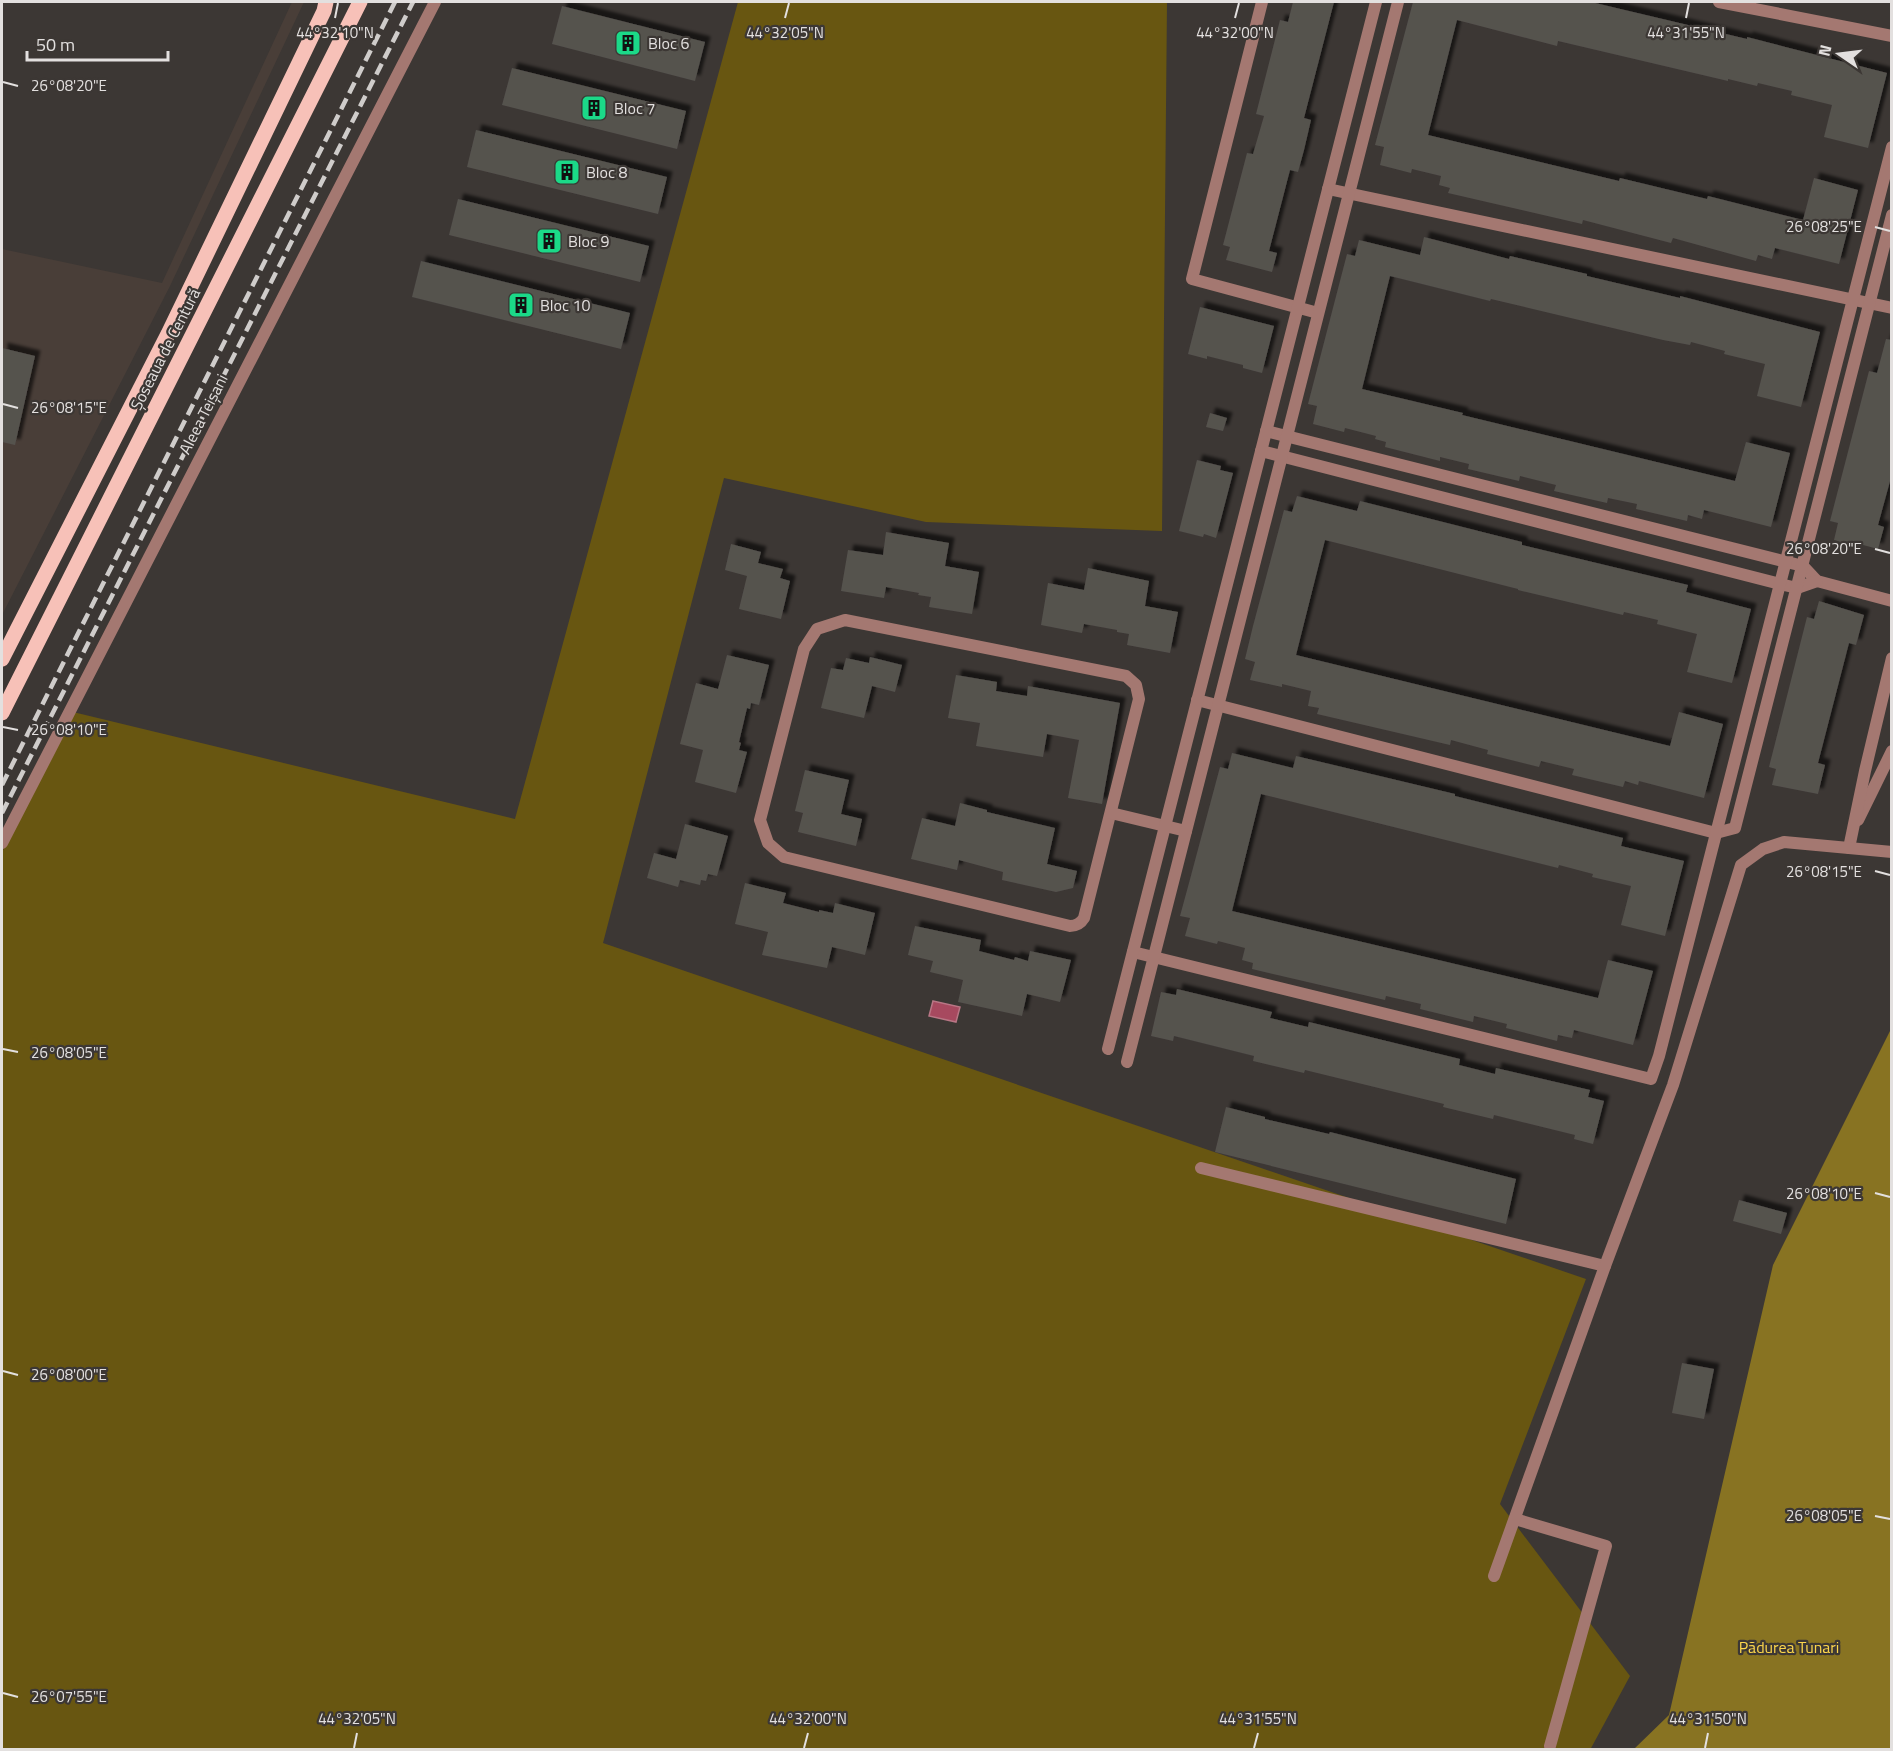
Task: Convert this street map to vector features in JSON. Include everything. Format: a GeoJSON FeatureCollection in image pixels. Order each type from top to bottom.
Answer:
{"type":"FeatureCollection","features":[{"type":"Feature","properties":{"kind":"main road","name":"Șoseaua de Centură"},"geometry":{"type":"LineString","coordinates":[[2,659],[168,334],[324,11],[326,2]]}},
{"type":"Feature","properties":{"kind":"main road","name":"Șoseaua de Centură"},"geometry":{"type":"LineString","coordinates":[[2,713],[360,2]]}},
{"type":"Feature","properties":{"kind":"street","name":"Aleea Teișani"},"geometry":{"type":"LineString","coordinates":[[2,843],[435,2]]}},
{"type":"Feature","properties":{"kind":"street"},"geometry":{"type":"LineString","coordinates":[[1262,2],[1192,279],[1318,313]]}},
{"type":"Feature","properties":{"kind":"street"},"geometry":{"type":"LineString","coordinates":[[1108,1049],[1376,2]]}},
{"type":"Feature","properties":{"kind":"street"},"geometry":{"type":"LineString","coordinates":[[1127,1062],[1398,2]]}},
{"type":"Feature","properties":{"kind":"street"},"geometry":{"type":"LineString","coordinates":[[1719,2],[1892,36]]}},
{"type":"Feature","properties":{"kind":"street"},"geometry":{"type":"LineString","coordinates":[[1133,952],[1651,1078],[1659,1056],[1892,147]]}},
{"type":"Feature","properties":{"kind":"street"},"geometry":{"type":"LineString","coordinates":[[1328,189],[1892,308]]}},
{"type":"Feature","properties":{"kind":"street"},"geometry":{"type":"LineString","coordinates":[[1197,700],[1716,833],[1735,828],[1892,215]]}},
{"type":"Feature","properties":{"kind":"street"},"geometry":{"type":"LineString","coordinates":[[1266,431],[1286,438],[1803,566],[1817,581],[1892,601]]}},
{"type":"Feature","properties":{"kind":"street"},"geometry":{"type":"LineString","coordinates":[[1261,451],[1797,588],[1817,581]]}},
{"type":"Feature","properties":{"kind":"street"},"geometry":{"type":"LineString","coordinates":[[845,620],[1126,676],[1136,685],[1139,699],[1111,813],[1084,918],[1078,924],[1070,926],[784,858],[768,843],[760,820],[804,649],[817,629],[845,620]]}},
{"type":"Feature","properties":{"kind":"street"},"geometry":{"type":"LineString","coordinates":[[1849,848],[1892,658]]}},
{"type":"Feature","properties":{"kind":"street"},"geometry":{"type":"LineString","coordinates":[[1851,835],[1892,751]]}},
{"type":"Feature","properties":{"kind":"street"},"geometry":{"type":"LineString","coordinates":[[1111,813],[1186,831]]}},
{"type":"Feature","properties":{"kind":"street"},"geometry":{"type":"LineString","coordinates":[[1494,1576],[1605,1266],[1673,1085],[1740,865],[1763,849],[1784,842],[1892,852]]}},
{"type":"Feature","properties":{"kind":"street"},"geometry":{"type":"LineString","coordinates":[[1201,1168],[1605,1266]]}},
{"type":"Feature","properties":{"kind":"street"},"geometry":{"type":"LineString","coordinates":[[1515,1519],[1606,1546],[1550,1746]]}},
{"type":"Feature","properties":{"kind":"shaded area"},"geometry":{"type":"Polygon","coordinates":[[[292,2],[304,2],[170,286],[2,615],[2,249],[162,283],[292,2]]]}},
{"type":"Feature","properties":{"kind":"shaded area"},"geometry":{"type":"Polygon","coordinates":[[[738,2],[1167,2],[1162,531],[926,522],[724,478],[603,943],[1586,1279],[1500,1504],[1630,1676],[1590,1750],[2,1749],[2,852],[73,712],[515,819],[738,2]]]}},
{"type":"Feature","properties":{"kind":"shaded area"},"geometry":{"type":"Polygon","coordinates":[[[933,1001],[960,1007],[956,1022],[929,1016],[933,1001]]]}},
{"type":"Feature","properties":{"kind":"green space","name":"Pădurea Tunari"},"geometry":{"type":"Polygon","coordinates":[[[1891,1029],[1891,1749],[1634,1749],[1669,1715],[1773,1265],[1891,1029]]]}},
{"type":"Feature","properties":{"kind":"building"},"geometry":{"type":"Polygon","coordinates":[[[1293,2],[1334,2],[1304,118],[1311,120],[1304,150],[1298,172],[1290,170],[1269,251],[1277,253],[1272,272],[1226,260],[1230,247],[1223,245],[1247,153],[1253,154],[1264,116],[1256,114],[1280,20],[1288,22],[1293,2]]]}},
{"type":"Feature","properties":{"kind":"building"},"geometry":{"type":"Polygon","coordinates":[[[1413,2],[1591,2],[1747,39],[1747,37],[1887,73],[1868,148],[1824,137],[1832,105],[1791,95],[1792,91],[1758,83],[1757,86],[1728,79],[1728,81],[1558,41],[1557,46],[1457,20],[1428,135],[1619,181],[1620,178],[1707,199],[1708,196],[1803,220],[1814,178],[1858,190],[1839,264],[1775,248],[1772,259],[1758,255],[1756,261],[1673,238],[1671,243],[1583,220],[1582,224],[1448,193],[1450,188],[1439,185],[1441,176],[1412,169],[1411,173],[1380,165],[1384,147],[1375,145],[1413,2]]]}},
{"type":"Feature","properties":{"kind":"building","name":"Bloc 6"},"geometry":{"type":"Polygon","coordinates":[[[562,6],[705,42],[695,81],[552,44],[562,6]]]}},
{"type":"Feature","properties":{"kind":"building","name":"Bloc 7"},"geometry":{"type":"Polygon","coordinates":[[[512,68],[686,111],[677,149],[502,105],[512,68]]]}},
{"type":"Feature","properties":{"kind":"building","name":"Bloc 8"},"geometry":{"type":"Polygon","coordinates":[[[476,130],[667,177],[658,214],[467,167],[476,130]]]}},
{"type":"Feature","properties":{"kind":"building","name":"Bloc 9"},"geometry":{"type":"Polygon","coordinates":[[[458,199],[649,246],[640,282],[449,235],[458,199]]]}},
{"type":"Feature","properties":{"kind":"building"},"geometry":{"type":"Polygon","coordinates":[[[1424,237],[1509,259],[1510,256],[1680,298],[1680,296],[1820,332],[1801,407],[1757,396],[1765,364],[1724,354],[1725,351],[1691,342],[1690,345],[1663,340],[1390,276],[1362,389],[1735,481],[1746,442],[1790,453],[1771,527],[1704,510],[1702,519],[1688,515],[1687,521],[1636,509],[1637,504],[1608,498],[1607,503],[1554,491],[1556,485],[1520,476],[1519,481],[1468,469],[1469,464],[1440,457],[1440,461],[1385,447],[1386,442],[1375,439],[1376,436],[1345,428],[1344,432],[1313,424],[1317,406],[1308,404],[1347,254],[1355,256],[1359,240],[1420,255],[1424,237]]]}},
{"type":"Feature","properties":{"kind":"building","name":"Bloc 10"},"geometry":{"type":"Polygon","coordinates":[[[421,261],[630,313],[621,349],[412,297],[421,261]]]}},
{"type":"Feature","properties":{"kind":"building"},"geometry":{"type":"Polygon","coordinates":[[[1200,307],[1274,326],[1262,373],[1243,368],[1243,365],[1188,354],[1200,307]]]}},
{"type":"Feature","properties":{"kind":"building"},"geometry":{"type":"Polygon","coordinates":[[[1886,339],[1892,340],[1892,474],[1878,525],[1884,527],[1878,549],[1834,540],[1838,523],[1830,521],[1869,371],[1877,373],[1886,339]]]}},
{"type":"Feature","properties":{"kind":"building"},"geometry":{"type":"Polygon","coordinates":[[[2,348],[35,356],[15,445],[2,442],[2,348]]]}},
{"type":"Feature","properties":{"kind":"building"},"geometry":{"type":"Polygon","coordinates":[[[1210,413],[1227,418],[1223,431],[1206,427],[1210,413]]]}},
{"type":"Feature","properties":{"kind":"building"},"geometry":{"type":"Polygon","coordinates":[[[1197,460],[1221,466],[1220,470],[1233,473],[1216,538],[1179,531],[1197,460]]]}},
{"type":"Feature","properties":{"kind":"building"},"geometry":{"type":"Polygon","coordinates":[[[1297,496],[1357,511],[1360,501],[1522,542],[1522,545],[1688,585],[1686,592],[1751,609],[1732,683],[1687,672],[1697,634],[1657,624],[1658,620],[1624,612],[1623,615],[1518,590],[1325,540],[1296,655],[1670,746],[1679,712],[1723,724],[1704,798],[1639,781],[1638,785],[1625,781],[1623,787],[1572,775],[1574,769],[1541,761],[1539,767],[1487,754],[1488,750],[1451,740],[1450,745],[1317,714],[1319,708],[1308,706],[1311,691],[1250,680],[1255,662],[1245,659],[1253,626],[1284,510],[1292,512],[1297,496]]]}},
{"type":"Feature","properties":{"kind":"building"},"geometry":{"type":"Polygon","coordinates":[[[886,532],[949,543],[945,566],[979,572],[972,614],[929,607],[931,597],[886,587],[884,598],[841,591],[848,550],[883,555],[886,532]]]}},
{"type":"Feature","properties":{"kind":"building"},"geometry":{"type":"Polygon","coordinates":[[[731,544],[761,552],[758,563],[783,569],[780,578],[790,581],[781,619],[739,609],[747,576],[725,570],[731,544]]]}},
{"type":"Feature","properties":{"kind":"building"},"geometry":{"type":"Polygon","coordinates":[[[1088,568],[1149,581],[1145,606],[1178,612],[1170,653],[1127,645],[1129,634],[1117,632],[1117,630],[1084,624],[1082,633],[1041,625],[1048,583],[1084,590],[1088,568]]]}},
{"type":"Feature","properties":{"kind":"building"},"geometry":{"type":"Polygon","coordinates":[[[1819,601],[1864,615],[1856,645],[1849,643],[1818,763],[1825,765],[1818,794],[1772,785],[1776,769],[1769,767],[1807,617],[1814,619],[1819,601]]]}},
{"type":"Feature","properties":{"kind":"building"},"geometry":{"type":"Polygon","coordinates":[[[727,655],[769,665],[759,705],[751,703],[750,709],[747,708],[739,750],[747,752],[736,793],[695,782],[703,750],[680,744],[696,683],[718,689],[727,655]]]}},
{"type":"Feature","properties":{"kind":"building"},"geometry":{"type":"Polygon","coordinates":[[[870,657],[902,665],[895,692],[872,686],[864,718],[821,708],[831,668],[843,670],[846,658],[869,663],[870,657]]]}},
{"type":"Feature","properties":{"kind":"building"},"geometry":{"type":"Polygon","coordinates":[[[956,675],[997,682],[996,691],[1027,696],[1028,686],[1120,703],[1102,804],[1068,798],[1079,740],[1047,734],[1043,757],[976,746],[980,723],[948,718],[956,675]]]}},
{"type":"Feature","properties":{"kind":"building"},"geometry":{"type":"Polygon","coordinates":[[[1232,753],[1293,768],[1296,756],[1455,794],[1455,796],[1623,838],[1621,846],[1684,861],[1665,936],[1621,925],[1631,886],[1592,877],[1593,874],[1559,865],[1558,868],[1261,794],[1232,911],[1598,998],[1608,960],[1653,971],[1633,1045],[1574,1030],[1572,1038],[1558,1035],[1557,1041],[1506,1028],[1507,1024],[1474,1016],[1473,1022],[1420,1009],[1421,1004],[1386,996],[1385,1000],[1252,969],[1253,963],[1242,960],[1245,948],[1185,936],[1190,918],[1180,916],[1220,767],[1228,769],[1232,753]]]}},
{"type":"Feature","properties":{"kind":"building"},"geometry":{"type":"Polygon","coordinates":[[[805,770],[849,780],[841,814],[862,819],[856,846],[798,832],[803,813],[795,811],[805,770]]]}},
{"type":"Feature","properties":{"kind":"building"},"geometry":{"type":"Polygon","coordinates":[[[960,803],[987,810],[987,812],[1055,828],[1047,864],[1077,871],[1073,888],[1056,892],[1002,880],[1003,872],[959,860],[957,870],[911,859],[922,818],[955,826],[960,803]]]}},
{"type":"Feature","properties":{"kind":"building"},"geometry":{"type":"Polygon","coordinates":[[[685,824],[728,836],[717,876],[708,874],[706,881],[701,880],[700,885],[680,880],[678,887],[647,878],[654,853],[676,859],[685,824]]]}},
{"type":"Feature","properties":{"kind":"building"},"geometry":{"type":"Polygon","coordinates":[[[745,883],[786,893],[783,903],[819,912],[819,910],[833,913],[835,903],[875,913],[865,955],[832,947],[827,968],[762,955],[768,932],[735,924],[745,883]]]}},
{"type":"Feature","properties":{"kind":"building"},"geometry":{"type":"Polygon","coordinates":[[[915,926],[981,940],[979,951],[1014,960],[1015,957],[1028,961],[1030,951],[1071,960],[1060,1002],[1027,994],[1022,1016],[958,1002],[963,980],[930,972],[933,961],[908,955],[915,926]]]}},
{"type":"Feature","properties":{"kind":"building"},"geometry":{"type":"Polygon","coordinates":[[[1177,989],[1272,1012],[1270,1018],[1308,1027],[1309,1022],[1460,1059],[1459,1065],[1495,1074],[1496,1068],[1590,1090],[1588,1097],[1604,1101],[1593,1144],[1574,1139],[1575,1135],[1494,1115],[1493,1119],[1443,1107],[1444,1104],[1305,1070],[1304,1073],[1253,1061],[1254,1056],[1174,1036],[1173,1041],[1151,1036],[1161,992],[1176,995],[1177,989]]]}},
{"type":"Feature","properties":{"kind":"building"},"geometry":{"type":"Polygon","coordinates":[[[1226,1107],[1265,1117],[1265,1119],[1329,1134],[1330,1132],[1516,1179],[1506,1224],[1215,1152],[1226,1107]]]}},
{"type":"Feature","properties":{"kind":"building"},"geometry":{"type":"Polygon","coordinates":[[[1739,1200],[1787,1213],[1781,1234],[1733,1221],[1739,1200]]]}},
{"type":"Feature","properties":{"kind":"building"},"geometry":{"type":"Polygon","coordinates":[[[1682,1363],[1714,1369],[1704,1419],[1672,1413],[1682,1363]]]}},
{"type":"Feature","properties":{"kind":"railway"},"geometry":{"type":"LineString","coordinates":[[2,785],[395,2]]}},
{"type":"Feature","properties":{"kind":"railway"},"geometry":{"type":"LineString","coordinates":[[2,813],[413,2]]}},
{"type":"Feature","properties":{"kind":"place","name":"Bloc 6"},"geometry":{"type":"Point","coordinates":[628,43]}},
{"type":"Feature","properties":{"kind":"place","name":"Bloc 7"},"geometry":{"type":"Point","coordinates":[594,108]}},
{"type":"Feature","properties":{"kind":"place","name":"Bloc 8"},"geometry":{"type":"Point","coordinates":[567,172]}},
{"type":"Feature","properties":{"kind":"place","name":"Bloc 9"},"geometry":{"type":"Point","coordinates":[549,241]}},
{"type":"Feature","properties":{"kind":"place","name":"Bloc 10"},"geometry":{"type":"Point","coordinates":[521,305]}}]}
